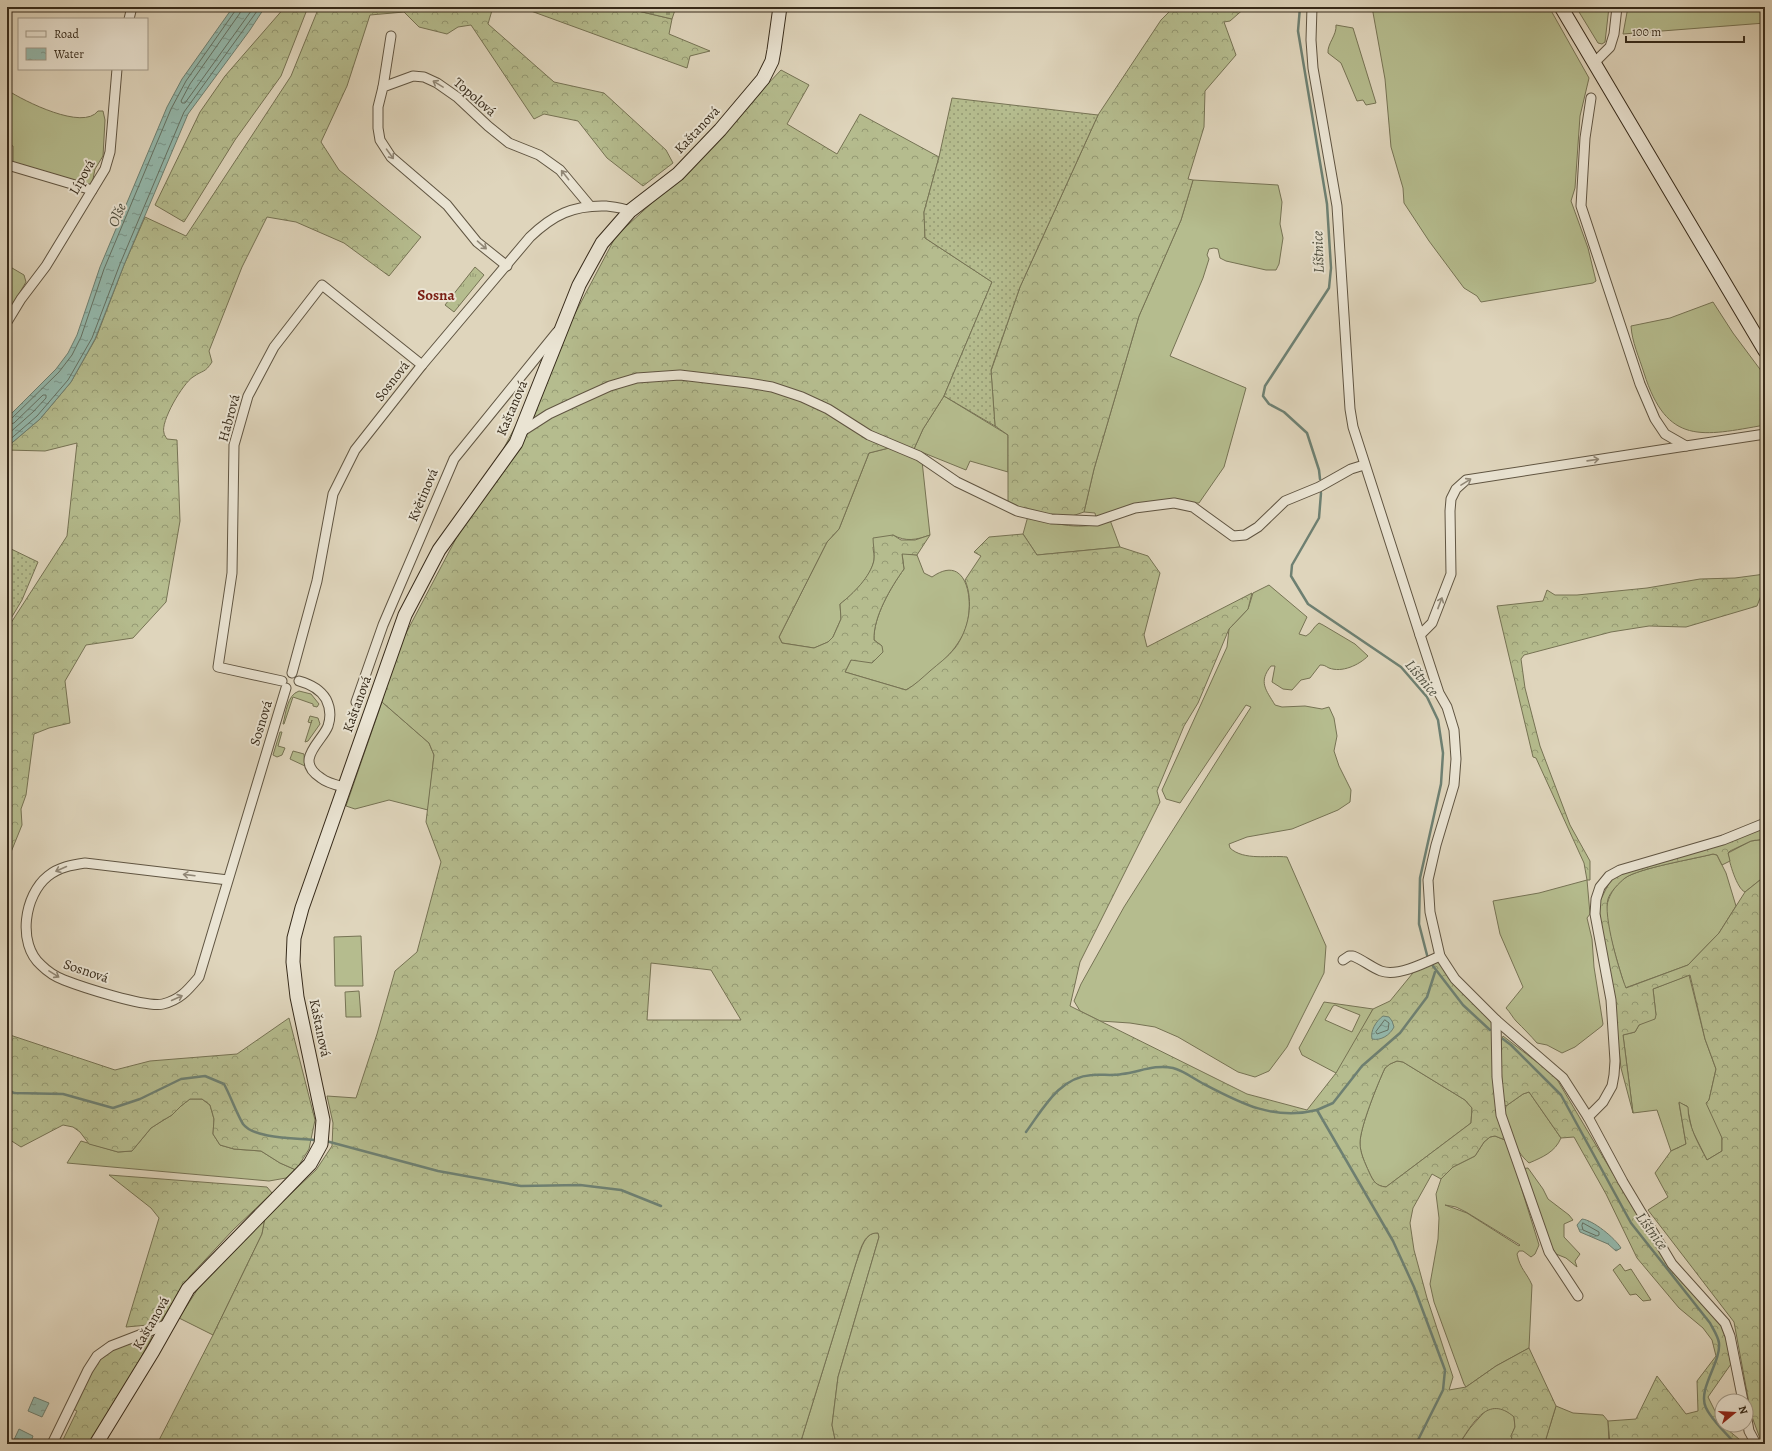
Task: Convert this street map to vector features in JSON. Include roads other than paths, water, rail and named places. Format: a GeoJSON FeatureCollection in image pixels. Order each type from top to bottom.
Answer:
{"type":"FeatureCollection","features":[{"type":"Feature","properties":{"kind":"street"},"geometry":{"type":"LineString","coordinates":[[129,18],[132,7]]}},
{"type":"Feature","properties":{"kind":"street","name":"Kaštanová"},"geometry":{"type":"LineString","coordinates":[[96,1444],[153,1352],[188,1289],[310,1164],[321,1144],[323,1120],[322,1112],[297,997],[294,962],[294,938],[302,908],[405,615],[439,550],[516,443],[579,285],[602,243],[630,211],[678,174],[720,130],[763,79],[772,61],[780,7]]}},
{"type":"Feature","properties":{"kind":"street"},"geometry":{"type":"LineString","coordinates":[[1312,7],[1311,40],[1313,68],[1337,206],[1350,409],[1353,428],[1439,693],[1448,707],[1454,730],[1456,759],[1454,785],[1436,845],[1428,880],[1430,912],[1440,956],[1455,979],[1496,1020],[1563,1078],[1588,1117],[1623,1182],[1672,1264],[1725,1323],[1730,1336],[1741,1393]]}},
{"type":"Feature","properties":{"kind":"street"},"geometry":{"type":"LineString","coordinates":[[1561,7],[1765,350]]}},
{"type":"Feature","properties":{"kind":"street"},"geometry":{"type":"LineString","coordinates":[[1594,63],[1610,46],[1614,34],[1617,7]]}},
{"type":"Feature","properties":{"kind":"street"},"geometry":{"type":"LineString","coordinates":[[391,36],[378,108],[378,128],[380,140],[391,157],[447,205],[477,242],[507,266]]}},
{"type":"Feature","properties":{"kind":"street","name":"Lípová"},"geometry":{"type":"LineString","coordinates":[[7,322],[21,299],[46,266],[105,168],[110,152],[117,70]]}},
{"type":"Feature","properties":{"kind":"street","name":"Topolová"},"geometry":{"type":"LineString","coordinates":[[383,87],[413,76],[424,77],[436,83],[457,97],[509,143],[539,155],[560,170],[590,206]]}},
{"type":"Feature","properties":{"kind":"street"},"geometry":{"type":"LineString","coordinates":[[1591,98],[1585,138],[1581,206],[1643,391],[1655,419],[1666,434],[1686,446]]}},
{"type":"Feature","properties":{"kind":"street"},"geometry":{"type":"LineString","coordinates":[[11,166],[92,190]]}},
{"type":"Feature","properties":{"kind":"street","name":"Sosnová"},"geometry":{"type":"LineString","coordinates":[[292,673],[317,582],[334,494],[355,450],[422,365],[530,237],[544,224],[560,214],[590,206],[611,207],[630,211]]}},
{"type":"Feature","properties":{"kind":"street","name":"Habrová"},"geometry":{"type":"LineString","coordinates":[[284,684],[218,667],[232,573],[234,445],[248,396],[274,347],[322,285],[422,365]]}},
{"type":"Feature","properties":{"kind":"street","name":"Květinová"},"geometry":{"type":"LineString","coordinates":[[356,702],[381,632],[454,459],[563,324]]}},
{"type":"Feature","properties":{"kind":"street"},"geometry":{"type":"LineString","coordinates":[[520,433],[549,414],[610,386],[637,378],[680,375],[748,382],[802,397],[828,409],[870,435],[919,456],[957,482],[1017,511],[1051,519],[1097,521],[1135,508],[1174,503],[1193,507],[1232,536],[1245,535],[1258,527],[1285,501],[1319,487],[1351,469],[1364,465]]}},
{"type":"Feature","properties":{"kind":"street"},"geometry":{"type":"LineString","coordinates":[[1420,635],[1432,623],[1451,574],[1451,499],[1456,489],[1466,480],[1765,434]]}},
{"type":"Feature","properties":{"kind":"street"},"geometry":{"type":"LineString","coordinates":[[292,673],[297,675],[299,681],[294,686],[284,684],[285,676],[292,673]]}},
{"type":"Feature","properties":{"kind":"street"},"geometry":{"type":"LineString","coordinates":[[299,681],[320,691],[326,699],[330,710],[328,726],[310,753],[312,769],[321,779],[344,787]]}},
{"type":"Feature","properties":{"kind":"street","name":"Sosnová"},"geometry":{"type":"LineString","coordinates":[[228,880],[85,863],[62,867],[48,876],[36,889],[28,912],[25,931],[30,952],[40,965],[63,980],[140,1003],[163,1004],[184,994],[199,977],[228,880],[284,684]]}},
{"type":"Feature","properties":{"kind":"street"},"geometry":{"type":"LineString","coordinates":[[1588,1117],[1603,1102],[1612,1086],[1615,1061],[1611,1000],[1595,914],[1596,899],[1600,887],[1609,876],[1620,870],[1723,840],[1765,824]]}},
{"type":"Feature","properties":{"kind":"street"},"geometry":{"type":"LineString","coordinates":[[1343,960],[1349,956],[1353,956],[1382,971],[1389,972],[1419,965],[1440,956]]}},
{"type":"Feature","properties":{"kind":"street"},"geometry":{"type":"LineString","coordinates":[[1496,1020],[1497,1077],[1501,1115],[1549,1252],[1578,1296]]}},
{"type":"Feature","properties":{"kind":"street"},"geometry":{"type":"LineString","coordinates":[[52,1444],[88,1370],[97,1356],[111,1346],[168,1324]]}},
{"type":"Feature","properties":{"kind":"street"},"geometry":{"type":"LineString","coordinates":[[1750,1433],[1756,1444]]}},
{"type":"Feature","properties":{"kind":"water"},"geometry":{"type":"Polygon","coordinates":[[[233,7],[265,7],[250,30],[188,114],[124,265],[95,339],[71,382],[40,419],[7,447],[7,418],[56,369],[68,353],[77,335],[100,267],[167,107],[182,79],[233,7]]]}},
{"type":"Feature","properties":{"kind":"water"},"geometry":{"type":"Polygon","coordinates":[[[1383,1016],[1389,1017],[1394,1027],[1385,1037],[1372,1039],[1374,1026],[1383,1016]]]}},
{"type":"Feature","properties":{"kind":"water"},"geometry":{"type":"Polygon","coordinates":[[[1582,1219],[1587,1220],[1603,1230],[1614,1239],[1621,1248],[1616,1251],[1608,1244],[1580,1232],[1577,1225],[1582,1219]]]}},
{"type":"Feature","properties":{"kind":"water"},"geometry":{"type":"Polygon","coordinates":[[[34,1397],[49,1403],[42,1417],[28,1411],[34,1397]]]}},
{"type":"Feature","properties":{"kind":"water"},"geometry":{"type":"Polygon","coordinates":[[[19,1429],[33,1436],[30,1444],[12,1444],[19,1429]]]}},
{"type":"Feature","properties":{"kind":"waterway","name":"Líštnice"},"geometry":{"type":"LineString","coordinates":[[1300,7],[1298,31],[1327,204],[1331,268],[1329,288],[1265,386],[1263,396],[1269,404],[1284,412],[1307,433],[1319,470],[1320,479]]}},
{"type":"Feature","properties":{"kind":"waterway","name":"Líštnice"},"geometry":{"type":"LineString","coordinates":[[1321,493],[1319,518],[1292,565],[1291,576],[1308,604],[1401,667],[1427,697],[1438,720],[1443,753],[1441,784],[1420,878],[1419,924],[1427,955]]}},
{"type":"Feature","properties":{"kind":"waterway","name":"Líštnice"},"geometry":{"type":"LineString","coordinates":[[1433,966],[1463,1005],[1490,1030]]}},
{"type":"Feature","properties":{"kind":"waterway"},"geometry":{"type":"LineString","coordinates":[[1416,1444],[1443,1390],[1445,1370],[1414,1287],[1393,1241],[1317,1110],[1333,1103],[1362,1066],[1400,1033],[1427,997],[1435,972]]}},
{"type":"Feature","properties":{"kind":"waterway","name":"Líštnice"},"geometry":{"type":"LineString","coordinates":[[1503,1039],[1511,1045],[1561,1095],[1631,1223],[1710,1323],[1717,1335],[1719,1351],[1707,1384],[1704,1401],[1706,1408],[1712,1417],[1736,1444]]}},
{"type":"Feature","properties":{"kind":"waterway"},"geometry":{"type":"LineString","coordinates":[[1026,1132],[1053,1096],[1061,1088],[1080,1077],[1092,1075],[1118,1075],[1160,1067],[1180,1070],[1230,1097],[1271,1112],[1301,1113],[1317,1110]]}},
{"type":"Feature","properties":{"kind":"waterway"},"geometry":{"type":"LineString","coordinates":[[7,1089],[14,1093],[63,1094],[113,1108],[140,1099],[181,1079],[205,1076],[224,1084],[240,1119],[249,1129],[256,1133],[276,1137],[314,1140]]}},
{"type":"Feature","properties":{"kind":"waterway"},"geometry":{"type":"LineString","coordinates":[[326,1141],[438,1171],[521,1186],[580,1185],[621,1190],[661,1206]]}},
{"type":"Feature","properties":{"kind":"district","name":"Sosna"},"geometry":{"type":"Point","coordinates":[436,295]}},
{"type":"Feature","properties":{"kind":"water label","name":"Olše"},"geometry":{"type":"Point","coordinates":[117,215]}}]}
